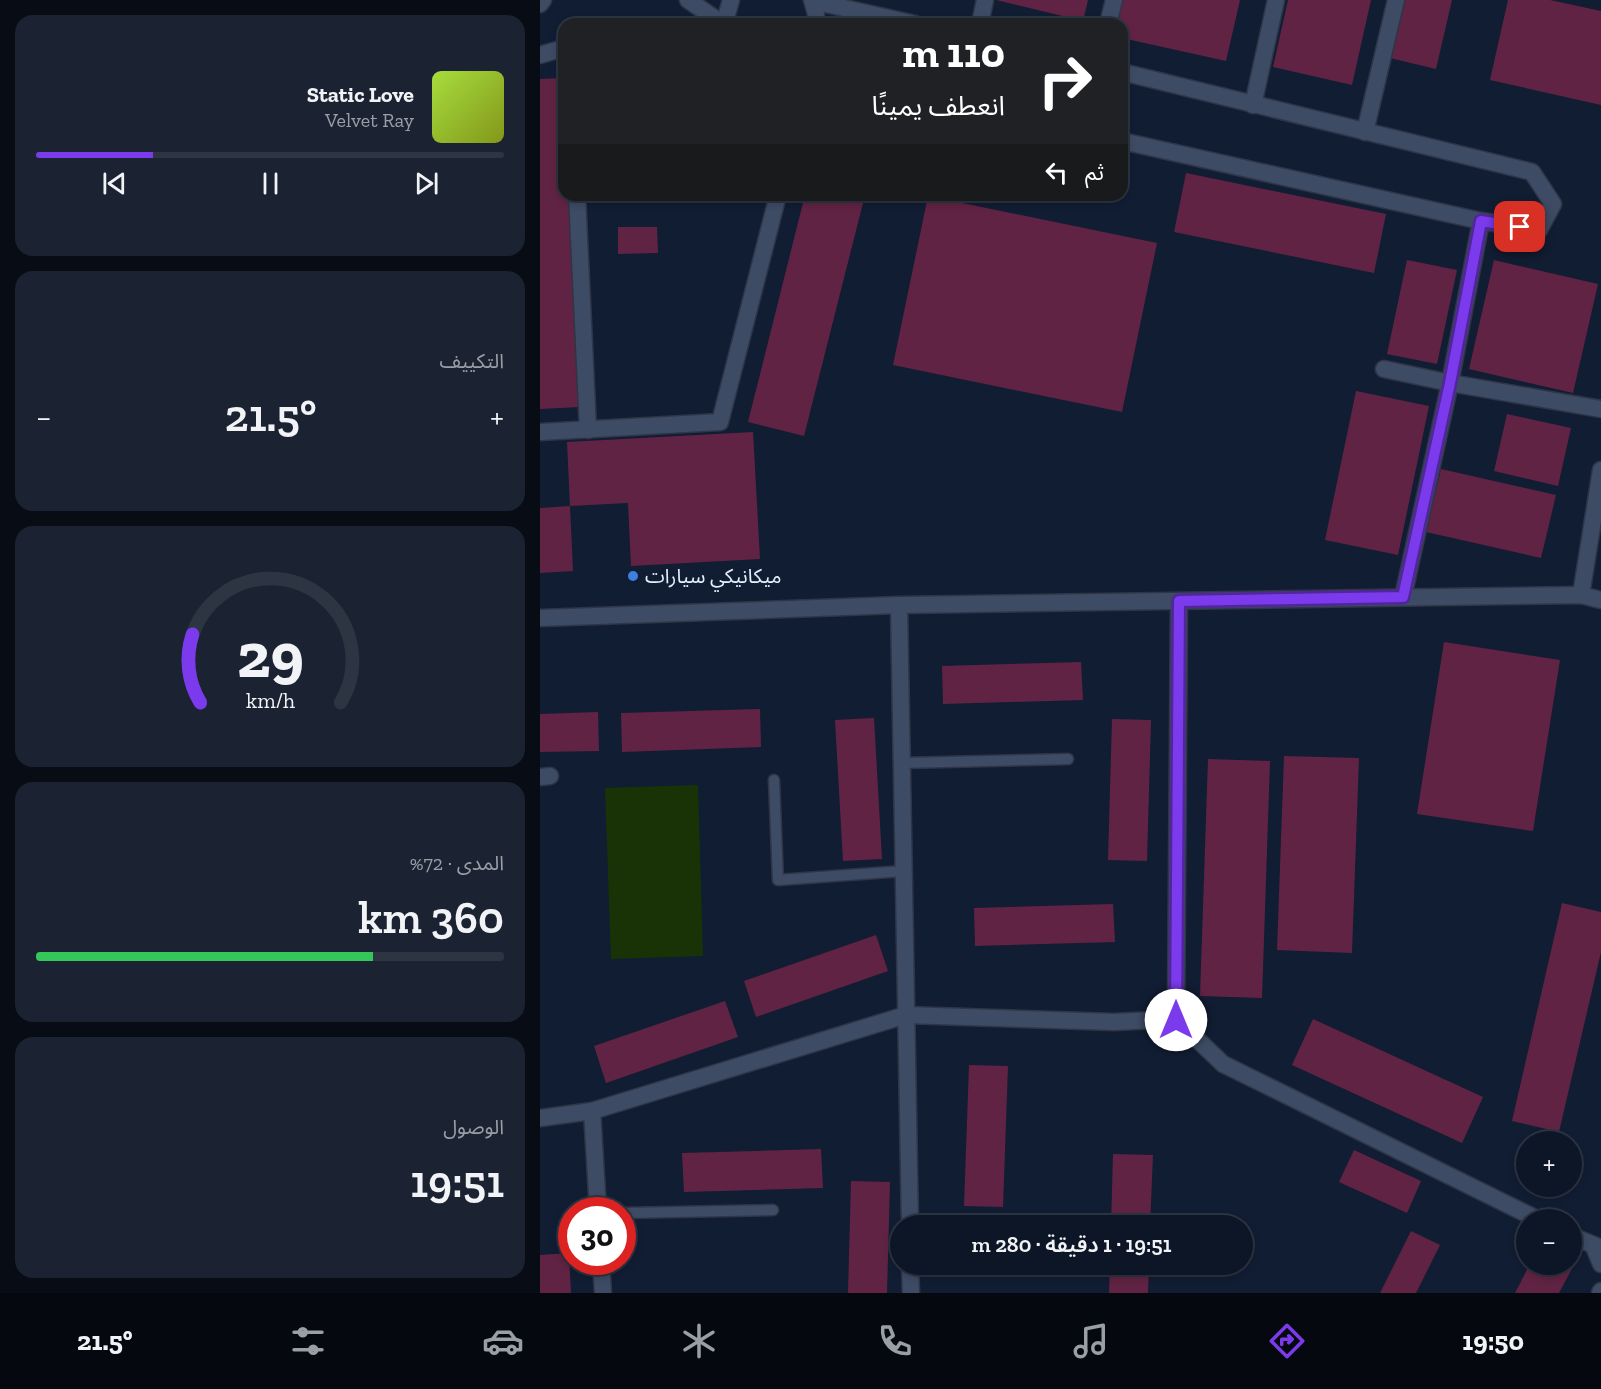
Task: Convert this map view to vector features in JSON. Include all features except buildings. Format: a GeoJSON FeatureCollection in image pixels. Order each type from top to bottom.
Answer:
{"type":"FeatureCollection","features":[{"type":"Feature","properties":{"kind":"street"},"geometry":{"type":"LineString","coordinates":[[540,4],[543,0]]}},
{"type":"Feature","properties":{"kind":"street"},"geometry":{"type":"LineString","coordinates":[[688,0],[716,18]]}},
{"type":"Feature","properties":{"kind":"street"},"geometry":{"type":"LineString","coordinates":[[726,18],[731,0]]}},
{"type":"Feature","properties":{"kind":"street"},"geometry":{"type":"LineString","coordinates":[[981,18],[985,0]]}},
{"type":"Feature","properties":{"kind":"street"},"geometry":{"type":"LineString","coordinates":[[1110,18],[1114,0]]}},
{"type":"Feature","properties":{"kind":"street"},"geometry":{"type":"LineString","coordinates":[[1253,105],[1276,0]]}},
{"type":"Feature","properties":{"kind":"street"},"geometry":{"type":"LineString","coordinates":[[1365,132],[1396,0]]}},
{"type":"Feature","properties":{"kind":"street"},"geometry":{"type":"LineString","coordinates":[[816,18],[812,1],[888,18]]}},
{"type":"Feature","properties":{"kind":"street"},"geometry":{"type":"LineString","coordinates":[[540,56],[558,50]]}},
{"type":"Feature","properties":{"kind":"street"},"geometry":{"type":"LineString","coordinates":[[1128,74],[1532,172],[1553,204],[1539,230],[1481,221],[1128,142]]}},
{"type":"Feature","properties":{"kind":"street"},"geometry":{"type":"LineString","coordinates":[[576,201],[588,430]]}},
{"type":"Feature","properties":{"kind":"street"},"geometry":{"type":"LineString","coordinates":[[540,432],[720,422],[776,201]]}},
{"type":"Feature","properties":{"kind":"street"},"geometry":{"type":"LineString","coordinates":[[1403,597],[1450,383],[1481,221]]}},
{"type":"Feature","properties":{"kind":"street"},"geometry":{"type":"LineString","coordinates":[[1384,369],[1450,383],[1601,409]]}},
{"type":"Feature","properties":{"kind":"street"},"geometry":{"type":"LineString","coordinates":[[1581,595],[1601,470]]}},
{"type":"Feature","properties":{"kind":"street"},"geometry":{"type":"LineString","coordinates":[[540,618],[899,605],[1581,595],[1601,600]]}},
{"type":"Feature","properties":{"kind":"street"},"geometry":{"type":"LineString","coordinates":[[1176,1020],[1179,601]]}},
{"type":"Feature","properties":{"kind":"street"},"geometry":{"type":"LineString","coordinates":[[899,605],[910,1215]]}},
{"type":"Feature","properties":{"kind":"street"},"geometry":{"type":"LineString","coordinates":[[540,1118],[592,1111],[906,1015],[1114,1022],[1176,1020],[1223,1064],[1517,1209]]}},
{"type":"Feature","properties":{"kind":"street"},"geometry":{"type":"LineString","coordinates":[[592,1111],[597,1197]]}},
{"type":"Feature","properties":{"kind":"street"},"geometry":{"type":"LineString","coordinates":[[1582,1240],[1598,1247],[1601,1264]]}},
{"type":"Feature","properties":{"kind":"street"},"geometry":{"type":"LineString","coordinates":[[602,1275],[603,1293]]}},
{"type":"Feature","properties":{"kind":"street"},"geometry":{"type":"LineString","coordinates":[[910,1275],[911,1293]]}},
{"type":"Feature","properties":{"kind":"lane"},"geometry":{"type":"LineString","coordinates":[[902,762],[1068,759]]}},
{"type":"Feature","properties":{"kind":"lane"},"geometry":{"type":"LineString","coordinates":[[774,780],[778,880],[904,871]]}},
{"type":"Feature","properties":{"kind":"lane"},"geometry":{"type":"LineString","coordinates":[[636,1213],[772,1210]]}},
{"type":"Feature","properties":{"kind":"green space"},"geometry":{"type":"Polygon","coordinates":[[[698,785],[703,956],[611,959],[605,788],[698,785]]]}},
{"type":"Feature","properties":{"kind":"place","name":"ميكانيكي سيارات"},"geometry":{"type":"Point","coordinates":[633,576]}},
{"type":"Feature","properties":{"kind":"route"},"geometry":{"type":"LineString","coordinates":[[1176,1020],[1179,601],[1403,597],[1450,383],[1481,221],[1520,227]]}}]}
